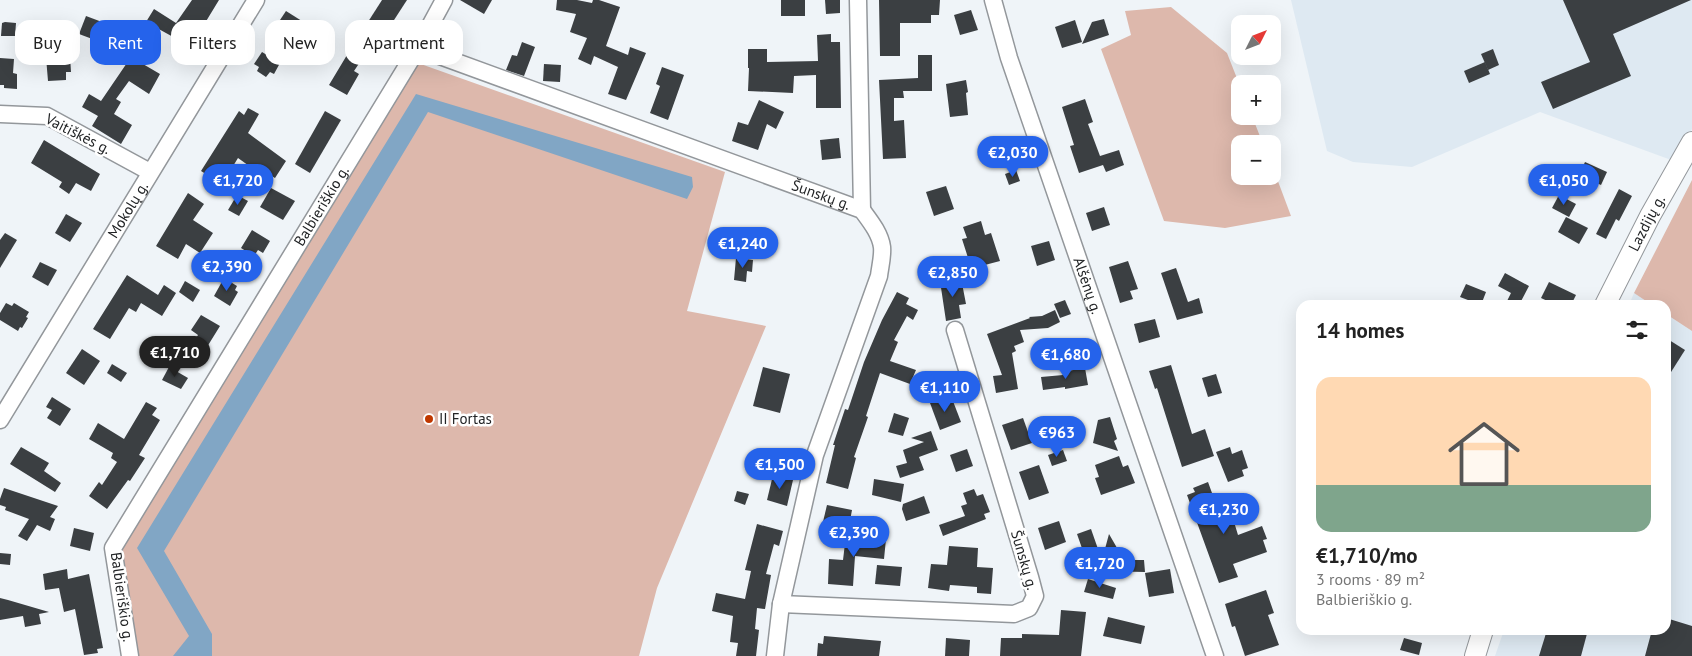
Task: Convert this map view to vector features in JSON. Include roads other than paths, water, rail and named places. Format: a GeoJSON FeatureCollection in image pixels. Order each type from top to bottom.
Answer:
{"type":"FeatureCollection","features":[{"type":"Feature","properties":{"kind":"street","name":"Mokolų g."},"geometry":{"type":"LineString","coordinates":[[0,420],[256,0]]}},
{"type":"Feature","properties":{"kind":"street","name":"Balbieriškio g."},"geometry":{"type":"LineString","coordinates":[[433,20],[444,0]]}},
{"type":"Feature","properties":{"kind":"street"},"geometry":{"type":"LineString","coordinates":[[858,0],[862,210]]}},
{"type":"Feature","properties":{"kind":"street","name":"Alšėnų g."},"geometry":{"type":"LineString","coordinates":[[993,0],[1009,58],[1215,656]]}},
{"type":"Feature","properties":{"kind":"street","name":"Šunskų g."},"geometry":{"type":"LineString","coordinates":[[463,64],[862,210],[876,232],[882,247],[879,276],[815,455],[781,604],[775,656]]}},
{"type":"Feature","properties":{"kind":"street","name":"Balbieriškio g."},"geometry":{"type":"LineString","coordinates":[[130,656],[113,548],[408,65]]}},
{"type":"Feature","properties":{"kind":"street","name":"Vaitiškės g."},"geometry":{"type":"LineString","coordinates":[[0,114],[47,116],[150,172]]}},
{"type":"Feature","properties":{"kind":"street","name":"Lazdijų g."},"geometry":{"type":"LineString","coordinates":[[1608,300],[1654,208],[1692,142]]}},
{"type":"Feature","properties":{"kind":"street","name":"Šunskų g."},"geometry":{"type":"LineString","coordinates":[[781,604],[1014,614],[1029,608],[1035,596],[1030,577],[955,330]]}},
{"type":"Feature","properties":{"kind":"street"},"geometry":{"type":"LineString","coordinates":[[1475,656],[1481,635]]}},
{"type":"Feature","properties":{"kind":"water"},"geometry":{"type":"Polygon","coordinates":[[[416,94],[692,177],[693,187],[687,199],[428,112],[164,551],[212,634],[212,656],[173,656],[189,636],[137,548],[416,94]]]}},
{"type":"Feature","properties":{"kind":"place","name":"II Fortas"},"geometry":{"type":"Point","coordinates":[429,419]}}]}
